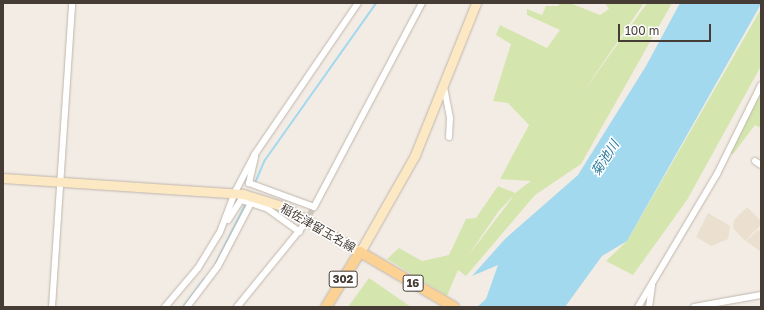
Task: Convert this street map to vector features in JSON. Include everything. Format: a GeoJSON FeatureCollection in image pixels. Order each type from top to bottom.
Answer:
{"type":"FeatureCollection","features":[{"type":"Feature","properties":{"kind":"main road","name":"稲佐津留玉名線"},"geometry":{"type":"LineString","coordinates":[[3,178],[235,192],[285,207],[360,252],[415,155],[444,87],[476,3]]}},
{"type":"Feature","properties":{"kind":"main road","name":"16"},"geometry":{"type":"LineString","coordinates":[[360,252],[454,307]]}},
{"type":"Feature","properties":{"kind":"main road","name":"302"},"geometry":{"type":"LineString","coordinates":[[326,307],[360,252]]}},
{"type":"Feature","properties":{"kind":"street"},"geometry":{"type":"LineString","coordinates":[[52,307],[72,3]]}},
{"type":"Feature","properties":{"kind":"street"},"geometry":{"type":"LineString","coordinates":[[220,232],[235,192],[255,154],[358,3]]}},
{"type":"Feature","properties":{"kind":"street"},"geometry":{"type":"LineString","coordinates":[[255,154],[249,184],[314,207],[422,3]]}},
{"type":"Feature","properties":{"kind":"street"},"geometry":{"type":"LineString","coordinates":[[638,307],[717,174],[761,85]]}},
{"type":"Feature","properties":{"kind":"street"},"geometry":{"type":"LineString","coordinates":[[444,87],[450,118],[449,137]]}},
{"type":"Feature","properties":{"kind":"street"},"geometry":{"type":"LineString","coordinates":[[164,307],[198,268],[241,200],[268,209],[300,232]]}},
{"type":"Feature","properties":{"kind":"street"},"geometry":{"type":"LineString","coordinates":[[187,307],[218,266],[251,203]]}},
{"type":"Feature","properties":{"kind":"street"},"geometry":{"type":"LineString","coordinates":[[237,307],[300,232],[303,226]]}},
{"type":"Feature","properties":{"kind":"street"},"geometry":{"type":"LineString","coordinates":[[649,307],[653,281]]}},
{"type":"Feature","properties":{"kind":"street"},"geometry":{"type":"LineString","coordinates":[[694,307],[761,295]]}},
{"type":"Feature","properties":{"kind":"shaded area"},"geometry":{"type":"Polygon","coordinates":[[[747,207],[761,221],[761,225],[745,241],[733,228],[734,220],[747,207]]]}},
{"type":"Feature","properties":{"kind":"shaded area"},"geometry":{"type":"Polygon","coordinates":[[[708,213],[730,226],[728,239],[711,246],[696,237],[708,213]]]}},
{"type":"Feature","properties":{"kind":"shaded area"},"geometry":{"type":"Polygon","coordinates":[[[758,230],[761,232],[760,251],[746,241],[758,230]]]}},
{"type":"Feature","properties":{"kind":"green space"},"geometry":{"type":"Polygon","coordinates":[[[560,3],[570,3],[600,15],[609,9],[605,3],[644,3],[581,95],[647,3],[672,3],[581,164],[535,195],[466,276],[458,270],[447,296],[387,259],[399,248],[422,261],[449,255],[466,219],[476,218],[498,186],[515,193],[531,181],[500,179],[529,125],[508,103],[493,101],[511,44],[496,35],[500,25],[547,48],[560,30],[527,15],[527,9],[542,15],[546,6],[558,6],[560,3]],[[512,198],[498,212],[468,256],[512,198]]]}},
{"type":"Feature","properties":{"kind":"green space"},"geometry":{"type":"Polygon","coordinates":[[[761,9],[761,66],[687,200],[633,275],[606,261],[627,241],[761,9]]]}},
{"type":"Feature","properties":{"kind":"green space"},"geometry":{"type":"Polygon","coordinates":[[[761,91],[761,128],[755,125],[733,154],[729,154],[761,91]]]}},
{"type":"Feature","properties":{"kind":"green space"},"geometry":{"type":"Polygon","coordinates":[[[369,278],[411,307],[348,307],[369,278]]]}},
{"type":"Feature","properties":{"kind":"water","name":"菊池川"},"geometry":{"type":"Polygon","coordinates":[[[680,3],[761,4],[627,241],[602,256],[565,307],[477,307],[486,299],[498,265],[472,276],[505,239],[578,175],[646,66],[680,3]]]}},
{"type":"Feature","properties":{"kind":"waterway"},"geometry":{"type":"LineString","coordinates":[[255,183],[265,160],[376,3]]}},
{"type":"Feature","properties":{"kind":"waterway"},"geometry":{"type":"LineString","coordinates":[[216,263],[245,205]]}},
{"type":"Feature","properties":{"kind":"waterway"},"geometry":{"type":"LineString","coordinates":[[183,307],[205,278]]}},
{"type":"Feature","properties":{"kind":"tunnel"},"geometry":{"type":"LineString","coordinates":[[305,223],[314,207]]}}]}
